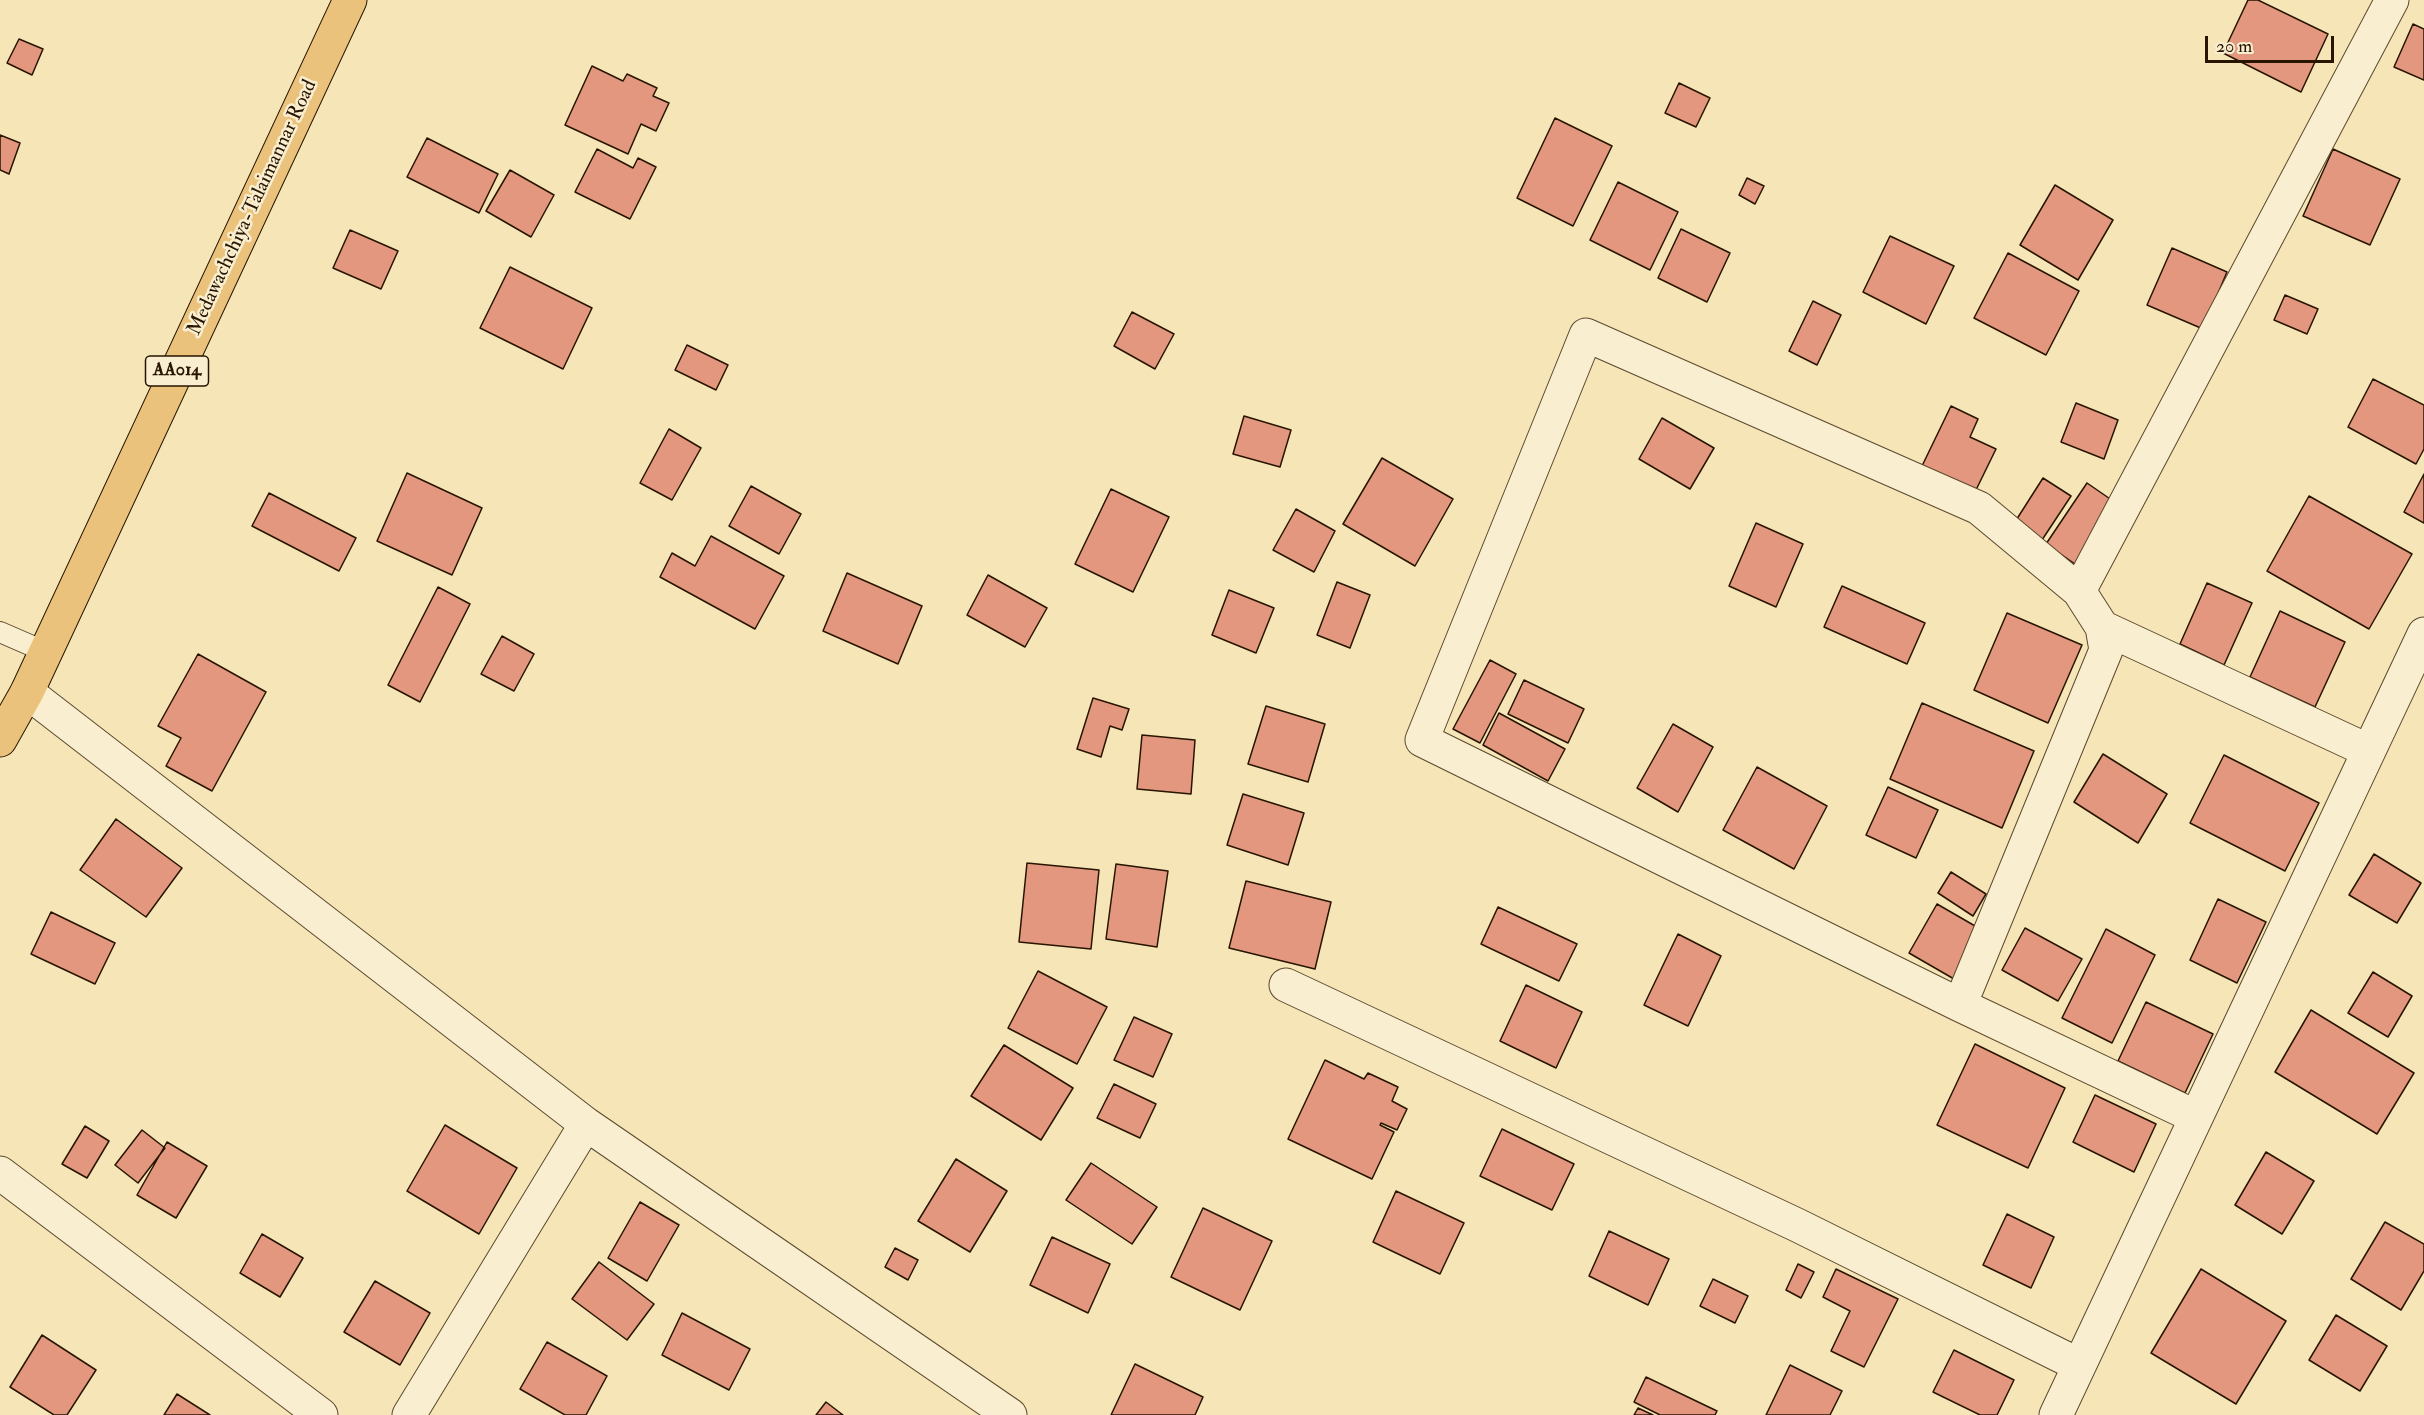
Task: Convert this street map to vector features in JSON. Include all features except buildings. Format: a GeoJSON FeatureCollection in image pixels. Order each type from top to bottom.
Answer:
{"type":"FeatureCollection","features":[{"type":"Feature","properties":{"kind":"highway","name":"Medawachchiya-Talaimannar Road"},"geometry":{"type":"LineString","coordinates":[[0,740],[46,652],[350,0]]}},
{"type":"Feature","properties":{"kind":"street"},"geometry":{"type":"LineString","coordinates":[[2079,591],[2392,0]]}},
{"type":"Feature","properties":{"kind":"street"},"geometry":{"type":"LineString","coordinates":[[1960,1005],[2106,650],[2102,627],[2079,591],[1979,508],[1586,335],[1422,740],[1960,1005],[2196,1117]]}},
{"type":"Feature","properties":{"kind":"street"},"geometry":{"type":"LineString","coordinates":[[2102,627],[2369,751]]}},
{"type":"Feature","properties":{"kind":"street"},"geometry":{"type":"LineString","coordinates":[[2056,1415],[2424,634]]}},
{"type":"Feature","properties":{"kind":"street"},"geometry":{"type":"LineString","coordinates":[[27,692],[586,1124],[1010,1415]]}},
{"type":"Feature","properties":{"kind":"street"},"geometry":{"type":"LineString","coordinates":[[1286,985],[1797,1225],[2079,1365]]}},
{"type":"Feature","properties":{"kind":"street"},"geometry":{"type":"LineString","coordinates":[[409,1415],[586,1124]]}},
{"type":"Feature","properties":{"kind":"street"},"geometry":{"type":"LineString","coordinates":[[0,1173],[321,1415]]}},
{"type":"Feature","properties":{"kind":"lane"},"geometry":{"type":"LineString","coordinates":[[0,632],[46,652]]}}]}
